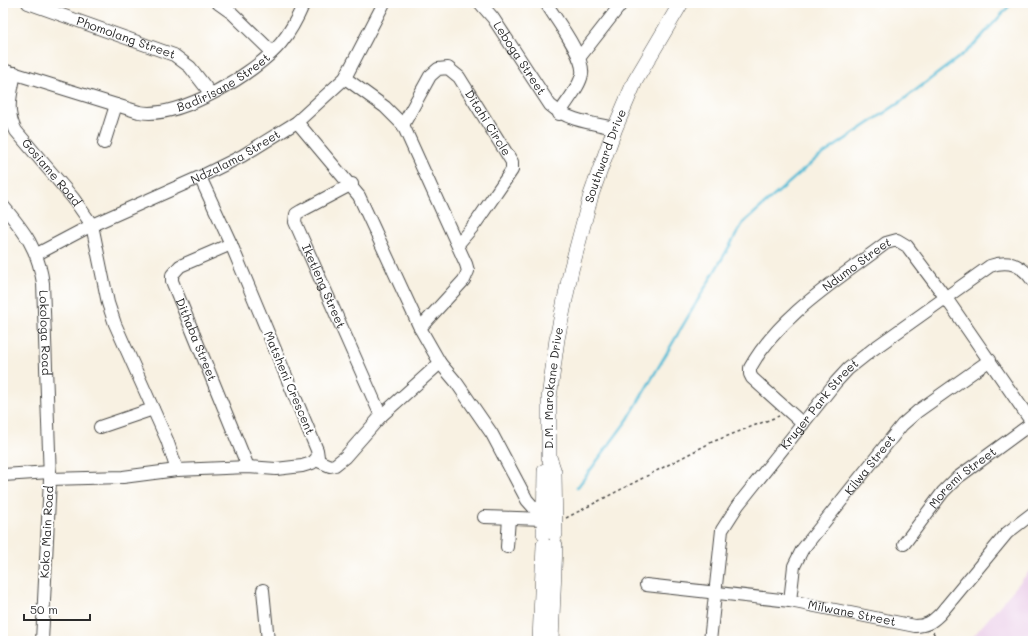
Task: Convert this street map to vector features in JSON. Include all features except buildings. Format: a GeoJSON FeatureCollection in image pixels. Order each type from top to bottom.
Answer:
{"type":"FeatureCollection","features":[{"type":"Feature","properties":{"kind":"main road","name":"Southward Drive"},"geometry":{"type":"LineString","coordinates":[[560,320],[582,226],[600,167],[635,81],[681,3]]}},
{"type":"Feature","properties":{"kind":"main road","name":"D.M. Marokane Drive"},"geometry":{"type":"LineString","coordinates":[[540,641],[554,472],[549,457],[549,398],[560,320]]}},
{"type":"Feature","properties":{"kind":"main road","name":"D.M. Marokane Drive"},"geometry":{"type":"LineString","coordinates":[[549,530],[551,641]]}},
{"type":"Feature","properties":{"kind":"street","name":"Phomolang Street"},"geometry":{"type":"LineString","coordinates":[[28,3],[174,55],[190,67],[211,94]]}},
{"type":"Feature","properties":{"kind":"street"},"geometry":{"type":"LineString","coordinates":[[218,3],[232,13],[272,52]]}},
{"type":"Feature","properties":{"kind":"street","name":"Badirisane Street"},"geometry":{"type":"LineString","coordinates":[[3,70],[144,113],[160,113],[172,110],[211,94],[256,67],[272,52],[290,30],[304,3]]}},
{"type":"Feature","properties":{"kind":"street","name":"Leboga Street"},"geometry":{"type":"LineString","coordinates":[[480,3],[493,18],[542,95],[559,114]]}},
{"type":"Feature","properties":{"kind":"street"},"geometry":{"type":"LineString","coordinates":[[546,3],[580,58],[582,74],[559,114],[615,128]]}},
{"type":"Feature","properties":{"kind":"street"},"geometry":{"type":"LineString","coordinates":[[580,58],[622,3]]}},
{"type":"Feature","properties":{"kind":"street","name":"Ndzalama Street"},"geometry":{"type":"LineString","coordinates":[[37,254],[92,225],[200,177],[261,146],[297,122],[345,78],[379,5]]}},
{"type":"Feature","properties":{"kind":"street","name":"Ditahi Circle"},"geometry":{"type":"LineString","coordinates":[[403,125],[430,76],[438,69],[448,68],[459,77],[512,162],[512,170],[475,224],[458,244]]}},
{"type":"Feature","properties":{"kind":"street","name":"Gosiame Road"},"geometry":{"type":"LineString","coordinates":[[15,73],[9,104],[11,122],[16,130],[81,207],[92,225]]}},
{"type":"Feature","properties":{"kind":"street"},"geometry":{"type":"LineString","coordinates":[[345,78],[385,107],[403,125],[466,264],[467,276],[420,328]]}},
{"type":"Feature","properties":{"kind":"street"},"geometry":{"type":"LineString","coordinates":[[104,143],[116,105]]}},
{"type":"Feature","properties":{"kind":"street"},"geometry":{"type":"LineString","coordinates":[[297,122],[352,184],[366,207],[420,328],[440,363],[456,382],[496,439],[527,500],[549,530]]}},
{"type":"Feature","properties":{"kind":"street","name":"Matsheni Crescent"},"geometry":{"type":"LineString","coordinates":[[200,177],[231,244],[317,450],[318,457],[316,460]]}},
{"type":"Feature","properties":{"kind":"street","name":"Iketleng Street"},"geometry":{"type":"LineString","coordinates":[[352,184],[296,214],[296,222],[381,416]]}},
{"type":"Feature","properties":{"kind":"street","name":"Lokologa Road"},"geometry":{"type":"LineString","coordinates":[[3,206],[20,227],[37,254],[41,268],[44,298],[50,475]]}},
{"type":"Feature","properties":{"kind":"street"},"geometry":{"type":"LineString","coordinates":[[92,225],[108,303],[115,324],[171,450],[177,470]]}},
{"type":"Feature","properties":{"kind":"street","name":"Ndumo Street"},"geometry":{"type":"LineString","coordinates":[[803,424],[752,378],[750,374],[753,363],[780,329],[796,312],[886,243],[897,240],[907,246],[946,298],[1033,423]]}},
{"type":"Feature","properties":{"kind":"street","name":"Dithaba Street"},"geometry":{"type":"LineString","coordinates":[[231,244],[180,266],[172,275],[172,281],[248,467]]}},
{"type":"Feature","properties":{"kind":"street","name":"Kruger Park Street"},"geometry":{"type":"LineString","coordinates":[[710,641],[722,530],[728,518],[836,382],[848,369],[990,266],[1007,262],[1019,267],[1033,281]]}},
{"type":"Feature","properties":{"kind":"street","name":"Kilwa Street"},"geometry":{"type":"LineString","coordinates":[[790,601],[794,566],[802,550],[896,432],[918,410],[990,360]]}},
{"type":"Feature","properties":{"kind":"street"},"geometry":{"type":"LineString","coordinates":[[3,475],[124,477],[177,470],[248,467],[288,468],[302,466],[316,460],[330,466],[340,462],[381,416],[440,363]]}},
{"type":"Feature","properties":{"kind":"street"},"geometry":{"type":"LineString","coordinates":[[100,427],[153,409]]}},
{"type":"Feature","properties":{"kind":"street","name":"Moremi Street"},"geometry":{"type":"LineString","coordinates":[[904,544],[943,492],[957,478],[1033,423]]}},
{"type":"Feature","properties":{"kind":"street","name":"Koko Main Road"},"geometry":{"type":"LineString","coordinates":[[42,641],[50,475]]}},
{"type":"Feature","properties":{"kind":"street","name":"Milwane Street"},"geometry":{"type":"LineString","coordinates":[[646,585],[715,591],[790,601],[915,626],[922,626],[929,623],[940,614],[1007,534],[1033,513]]}},
{"type":"Feature","properties":{"kind":"street"},"geometry":{"type":"LineString","coordinates":[[484,517],[508,518],[549,530]]}},
{"type":"Feature","properties":{"kind":"street"},"geometry":{"type":"LineString","coordinates":[[507,547],[508,518]]}},
{"type":"Feature","properties":{"kind":"street"},"geometry":{"type":"LineString","coordinates":[[263,590],[268,641]]}},
{"type":"Feature","properties":{"kind":"path"},"geometry":{"type":"LineString","coordinates":[[549,530],[712,442],[790,412]]}},
{"type":"Feature","properties":{"kind":"shaded area"},"geometry":{"type":"Polygon","coordinates":[[[1033,567],[1033,641],[969,641],[1033,567]]]}},
{"type":"Feature","properties":{"kind":"waterway"},"geometry":{"type":"LineString","coordinates":[[577,488],[628,419],[743,223],[816,159],[899,103],[971,48],[1012,3]]}}]}
